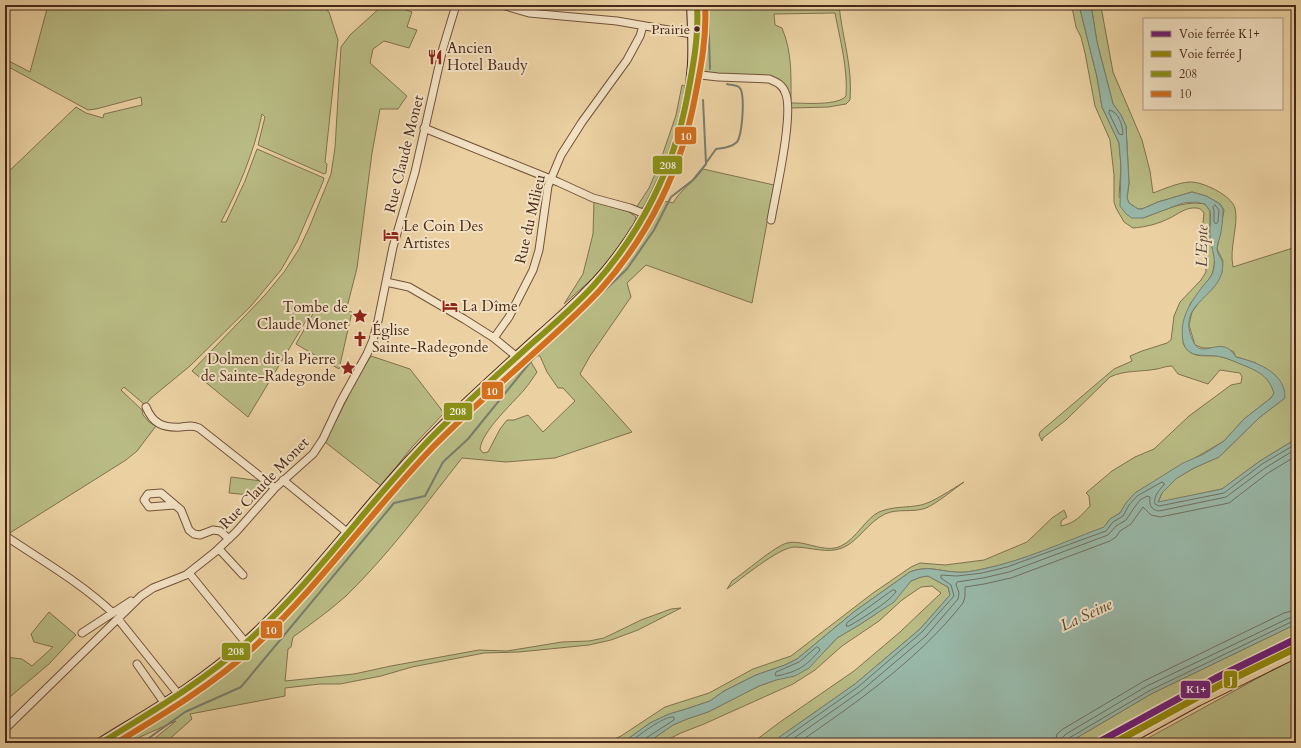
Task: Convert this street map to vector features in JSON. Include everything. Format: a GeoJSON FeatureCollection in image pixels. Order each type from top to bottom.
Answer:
{"type":"FeatureCollection","features":[{"type":"Feature","properties":{"kind":"main road"},"geometry":{"type":"LineString","coordinates":[[692,5],[695,35]]}},
{"type":"Feature","properties":{"kind":"main road"},"geometry":{"type":"LineString","coordinates":[[101,743],[179,695],[223,663],[246,643],[299,590],[428,441],[591,289],[620,254],[646,214],[673,153],[686,108],[692,69],[697,5]]}},
{"type":"Feature","properties":{"kind":"main road"},"geometry":{"type":"LineString","coordinates":[[1120,743],[1205,696],[1296,652]]}},
{"type":"Feature","properties":{"kind":"street","name":"Rue Claude Monet"},"geometry":{"type":"LineString","coordinates":[[115,616],[133,600],[136,600],[153,588],[176,580],[189,573],[219,549],[275,488],[307,461],[318,448],[370,347],[378,321],[393,247],[415,172],[443,48],[456,5]]}},
{"type":"Feature","properties":{"kind":"street"},"geometry":{"type":"LineString","coordinates":[[502,5],[533,14],[617,21],[695,35]]}},
{"type":"Feature","properties":{"kind":"street","name":"Rue du Milieu"},"geometry":{"type":"LineString","coordinates":[[494,338],[509,317],[533,270],[539,250],[550,180],[574,134],[627,60],[640,36],[643,26]]}},
{"type":"Feature","properties":{"kind":"street"},"geometry":{"type":"LineString","coordinates":[[692,69],[718,77],[768,80],[776,82],[783,87],[786,93],[788,105],[784,148],[771,220]]}},
{"type":"Feature","properties":{"kind":"street"},"geometry":{"type":"LineString","coordinates":[[424,128],[593,198],[646,214]]}},
{"type":"Feature","properties":{"kind":"street"},"geometry":{"type":"LineString","coordinates":[[386,282],[409,287],[494,338],[517,357]]}},
{"type":"Feature","properties":{"kind":"street"},"geometry":{"type":"LineString","coordinates":[[146,407],[150,417],[161,426],[172,427],[194,425],[199,428],[275,488]]}},
{"type":"Feature","properties":{"kind":"street"},"geometry":{"type":"LineString","coordinates":[[283,480],[348,533]]}},
{"type":"Feature","properties":{"kind":"street"},"geometry":{"type":"LineString","coordinates":[[174,504],[181,510],[189,530],[194,534],[200,535],[213,530],[220,531],[229,539]]}},
{"type":"Feature","properties":{"kind":"street"},"geometry":{"type":"LineString","coordinates":[[7,537],[76,582],[101,602],[115,616],[179,695]]}},
{"type":"Feature","properties":{"kind":"street"},"geometry":{"type":"LineString","coordinates":[[219,549],[244,575]]}},
{"type":"Feature","properties":{"kind":"street"},"geometry":{"type":"LineString","coordinates":[[189,573],[246,643]]}},
{"type":"Feature","properties":{"kind":"street"},"geometry":{"type":"LineString","coordinates":[[82,633],[115,616]]}},
{"type":"Feature","properties":{"kind":"street"},"geometry":{"type":"LineString","coordinates":[[5,729],[115,616]]}},
{"type":"Feature","properties":{"kind":"street"},"geometry":{"type":"LineString","coordinates":[[137,664],[165,704]]}},
{"type":"Feature","properties":{"kind":"green space"},"geometry":{"type":"Polygon","coordinates":[[[37,5],[321,5],[329,12],[338,40],[325,162],[327,164],[326,173],[324,174],[258,145],[265,117],[262,114],[255,142],[245,170],[221,222],[226,222],[245,181],[257,149],[324,178],[297,242],[281,270],[251,306],[190,366],[151,398],[145,405],[124,387],[121,390],[142,410],[143,415],[149,422],[156,426],[137,451],[126,460],[5,536],[5,175],[76,107],[86,113],[103,118],[104,114],[142,105],[141,97],[88,110],[5,65],[5,59],[30,72],[47,9],[37,5]]]}},
{"type":"Feature","properties":{"kind":"green space"},"geometry":{"type":"Polygon","coordinates":[[[383,5],[399,5],[398,7],[412,12],[407,27],[417,30],[409,48],[384,41],[373,49],[370,63],[407,96],[398,109],[380,109],[372,153],[357,268],[346,311],[352,312],[339,369],[296,344],[319,303],[310,314],[248,417],[192,371],[265,295],[284,272],[299,249],[331,174],[335,148],[341,47],[350,35],[383,5]]]}},
{"type":"Feature","properties":{"kind":"green space"},"geometry":{"type":"Polygon","coordinates":[[[701,5],[780,5],[786,9],[796,6],[839,5],[849,64],[851,88],[850,100],[846,104],[828,107],[791,108],[791,103],[829,103],[842,99],[846,96],[845,65],[835,13],[774,14],[775,25],[782,28],[788,46],[791,72],[791,100],[789,100],[779,82],[700,71],[698,66],[702,28],[701,5]]]}},
{"type":"Feature","properties":{"kind":"green space"},"geometry":{"type":"Polygon","coordinates":[[[1070,5],[1079,5],[1097,77],[1102,107],[1119,143],[1121,166],[1119,197],[1143,218],[1173,207],[1197,203],[1205,204],[1210,211],[1210,235],[1215,256],[1214,266],[1212,275],[1190,304],[1183,343],[1191,353],[1195,355],[1222,357],[1261,373],[1265,376],[1274,393],[1271,398],[1244,419],[1224,441],[1135,493],[1120,513],[1110,519],[1105,527],[1044,551],[998,566],[965,572],[922,569],[910,572],[855,611],[797,659],[785,665],[756,675],[724,691],[710,701],[669,714],[650,723],[622,743],[606,743],[621,736],[665,707],[709,693],[753,669],[791,656],[873,593],[911,567],[920,563],[945,565],[984,560],[1027,542],[1052,518],[1064,510],[1067,517],[1061,521],[1061,526],[1074,521],[1090,506],[1089,496],[1086,493],[1112,471],[1135,457],[1154,449],[1189,416],[1231,385],[1241,383],[1242,377],[1240,373],[1220,370],[1208,384],[1178,374],[1172,366],[1121,373],[1110,377],[1066,420],[1043,438],[1042,441],[1039,435],[1040,432],[1114,369],[1132,361],[1130,356],[1167,343],[1171,340],[1174,316],[1180,302],[1201,280],[1206,272],[1205,252],[1201,242],[1204,213],[1201,209],[1192,208],[1182,211],[1156,224],[1133,228],[1124,222],[1116,208],[1114,202],[1114,175],[1110,140],[1095,106],[1085,53],[1070,5]]]}},
{"type":"Feature","properties":{"kind":"green space"},"geometry":{"type":"Polygon","coordinates":[[[1091,5],[1099,5],[1102,12],[1113,72],[1142,140],[1150,171],[1153,193],[1171,186],[1195,182],[1208,186],[1228,198],[1235,208],[1236,215],[1232,252],[1233,267],[1296,247],[1296,439],[1260,461],[1222,489],[1158,503],[1162,493],[1177,478],[1194,468],[1219,457],[1260,417],[1285,398],[1256,363],[1236,357],[1233,351],[1203,348],[1195,345],[1189,325],[1192,312],[1202,298],[1213,288],[1222,272],[1223,261],[1217,249],[1224,210],[1220,204],[1215,201],[1206,196],[1192,192],[1158,202],[1142,209],[1138,209],[1129,203],[1127,198],[1129,183],[1126,126],[1121,115],[1113,104],[1097,42],[1091,5]]]}},
{"type":"Feature","properties":{"kind":"green space"},"geometry":{"type":"Polygon","coordinates":[[[682,85],[687,87],[673,142],[655,188],[645,206],[640,209],[636,208],[649,188],[659,165],[676,115],[682,85]]]}},
{"type":"Feature","properties":{"kind":"green space"},"geometry":{"type":"Polygon","coordinates":[[[703,169],[774,185],[752,303],[646,265],[627,283],[631,297],[590,356],[580,374],[632,432],[555,458],[506,462],[462,458],[406,529],[362,580],[340,602],[293,637],[291,647],[288,649],[285,681],[354,674],[479,650],[507,651],[562,642],[589,641],[604,638],[641,620],[671,609],[681,608],[638,630],[611,640],[589,645],[519,652],[484,653],[412,667],[381,676],[340,684],[320,684],[285,688],[285,696],[190,714],[192,719],[165,743],[149,743],[176,721],[140,737],[133,743],[111,743],[209,677],[258,637],[295,603],[451,425],[524,358],[531,362],[537,372],[524,390],[498,418],[486,434],[480,449],[483,453],[488,452],[500,429],[507,420],[514,420],[528,415],[543,432],[575,401],[563,388],[558,388],[547,372],[540,356],[530,355],[530,350],[571,314],[608,276],[630,248],[650,215],[659,204],[665,202],[673,203],[703,169]]]}},
{"type":"Feature","properties":{"kind":"green space"},"geometry":{"type":"Polygon","coordinates":[[[594,201],[629,212],[636,217],[634,224],[612,257],[592,279],[564,304],[583,274],[593,234],[594,201]]]}},
{"type":"Feature","properties":{"kind":"green space"},"geometry":{"type":"Polygon","coordinates":[[[371,356],[410,369],[444,413],[412,447],[381,486],[325,442],[348,397],[347,394],[371,356]]]}},
{"type":"Feature","properties":{"kind":"green space"},"geometry":{"type":"Polygon","coordinates":[[[231,477],[261,481],[260,496],[229,493],[231,477]]]}},
{"type":"Feature","properties":{"kind":"green space"},"geometry":{"type":"Polygon","coordinates":[[[964,482],[940,500],[926,508],[895,511],[885,514],[873,522],[848,545],[842,548],[836,550],[800,547],[787,549],[769,558],[727,589],[732,581],[767,554],[782,545],[794,542],[821,548],[834,548],[841,546],[852,538],[870,518],[879,512],[921,505],[937,498],[964,482]]]}},
{"type":"Feature","properties":{"kind":"green space"},"geometry":{"type":"Polygon","coordinates":[[[928,576],[948,587],[950,595],[920,629],[855,684],[771,743],[752,743],[854,671],[900,632],[941,593],[932,586],[921,587],[902,600],[879,621],[842,646],[815,670],[793,684],[661,743],[647,743],[673,725],[708,712],[759,686],[776,680],[825,651],[837,638],[876,614],[911,581],[928,576]]]}},
{"type":"Feature","properties":{"kind":"green space"},"geometry":{"type":"Polygon","coordinates":[[[49,612],[76,635],[49,664],[5,701],[5,657],[22,659],[32,666],[53,647],[34,642],[31,634],[49,612]]]}},
{"type":"Feature","properties":{"kind":"green space"},"geometry":{"type":"Polygon","coordinates":[[[1296,624],[1296,636],[1187,690],[1093,743],[1068,743],[1151,694],[1296,624]]]}},
{"type":"Feature","properties":{"kind":"green space"},"geometry":{"type":"Polygon","coordinates":[[[1296,660],[1296,743],[1139,743],[1289,661],[1296,660]]]}},
{"type":"Feature","properties":{"kind":"water","name":"La Seine"},"geometry":{"type":"Polygon","coordinates":[[[1079,5],[1091,5],[1097,42],[1113,104],[1121,115],[1126,126],[1129,183],[1127,198],[1129,203],[1138,209],[1142,209],[1158,202],[1192,192],[1206,196],[1220,204],[1223,209],[1223,219],[1217,249],[1223,264],[1222,272],[1212,289],[1192,311],[1189,320],[1189,330],[1194,343],[1202,349],[1225,347],[1231,350],[1236,357],[1253,362],[1269,370],[1281,382],[1284,389],[1285,398],[1260,417],[1219,457],[1194,468],[1177,478],[1162,493],[1158,502],[1222,489],[1260,461],[1296,439],[1296,624],[1151,694],[1068,743],[771,743],[855,684],[920,629],[950,595],[948,587],[928,576],[921,577],[911,581],[894,602],[837,638],[809,668],[795,676],[776,680],[759,686],[708,712],[673,725],[647,743],[622,743],[650,723],[669,714],[710,701],[724,691],[756,675],[785,665],[797,659],[855,611],[910,572],[922,569],[969,572],[983,569],[1029,556],[1104,527],[1110,519],[1120,513],[1135,493],[1183,463],[1204,454],[1224,441],[1244,419],[1271,398],[1274,393],[1268,381],[1255,371],[1223,357],[1193,354],[1185,347],[1182,333],[1184,318],[1190,305],[1198,292],[1210,278],[1214,269],[1210,233],[1210,211],[1205,204],[1196,202],[1183,203],[1143,218],[1132,218],[1126,214],[1120,206],[1121,166],[1119,143],[1102,107],[1097,77],[1079,5]]]}},
{"type":"Feature","properties":{"kind":"waterway"},"geometry":{"type":"LineString","coordinates":[[708,5],[710,69]]}},
{"type":"Feature","properties":{"kind":"waterway"},"geometry":{"type":"LineString","coordinates":[[706,163],[716,149],[733,145],[739,138],[743,105],[741,91],[738,86],[727,84]]}},
{"type":"Feature","properties":{"kind":"waterway"},"geometry":{"type":"LineString","coordinates":[[142,743],[185,712],[241,687],[394,503],[425,496],[443,462],[468,439],[532,360],[627,269],[654,230],[671,197],[693,180],[706,164],[703,100]]}},
{"type":"Feature","properties":{"kind":"rail line","name":"K1+"},"geometry":{"type":"LineString","coordinates":[[1097,743],[1216,678],[1296,639]]}},
{"type":"Feature","properties":{"kind":"rail line","name":"J"},"geometry":{"type":"LineString","coordinates":[[1114,743],[1220,685],[1296,648]]}},
{"type":"Feature","properties":{"kind":"transit line","name":"208"},"geometry":{"type":"LineString","coordinates":[[101,743],[195,683],[230,657],[247,642],[295,594],[428,441],[452,417],[570,309],[611,265],[627,244],[641,221],[653,198],[674,149],[687,98],[693,63],[697,28],[697,5]]}},
{"type":"Feature","properties":{"kind":"transit line","name":"10"},"geometry":{"type":"LineString","coordinates":[[116,743],[204,687],[253,648],[300,600],[433,447],[470,411],[577,314],[601,289],[618,268],[634,246],[661,199],[682,149],[695,97],[701,63],[705,28],[705,5]]}},
{"type":"Feature","properties":{"kind":"place","name":"Prairie"},"geometry":{"type":"Point","coordinates":[697,29]}},
{"type":"Feature","properties":{"kind":"place","name":"Ancien Hotel Baudy"},"geometry":{"type":"Point","coordinates":[435,57]}},
{"type":"Feature","properties":{"kind":"place","name":"Le Coin Des Artistes"},"geometry":{"type":"Point","coordinates":[391,235]}},
{"type":"Feature","properties":{"kind":"place","name":"La Dîme"},"geometry":{"type":"Point","coordinates":[450,306]}},
{"type":"Feature","properties":{"kind":"place","name":"Tombe de Claude Monet"},"geometry":{"type":"Point","coordinates":[360,316]}},
{"type":"Feature","properties":{"kind":"place","name":"Église Sainte-Radegonde"},"geometry":{"type":"Point","coordinates":[360,339]}},
{"type":"Feature","properties":{"kind":"place","name":"Dolmen dit la Pierre de Sainte-Radegonde"},"geometry":{"type":"Point","coordinates":[348,368]}},
{"type":"Feature","properties":{"kind":"water label","name":"L'Epte"},"geometry":{"type":"Point","coordinates":[1201,246]}}]}
